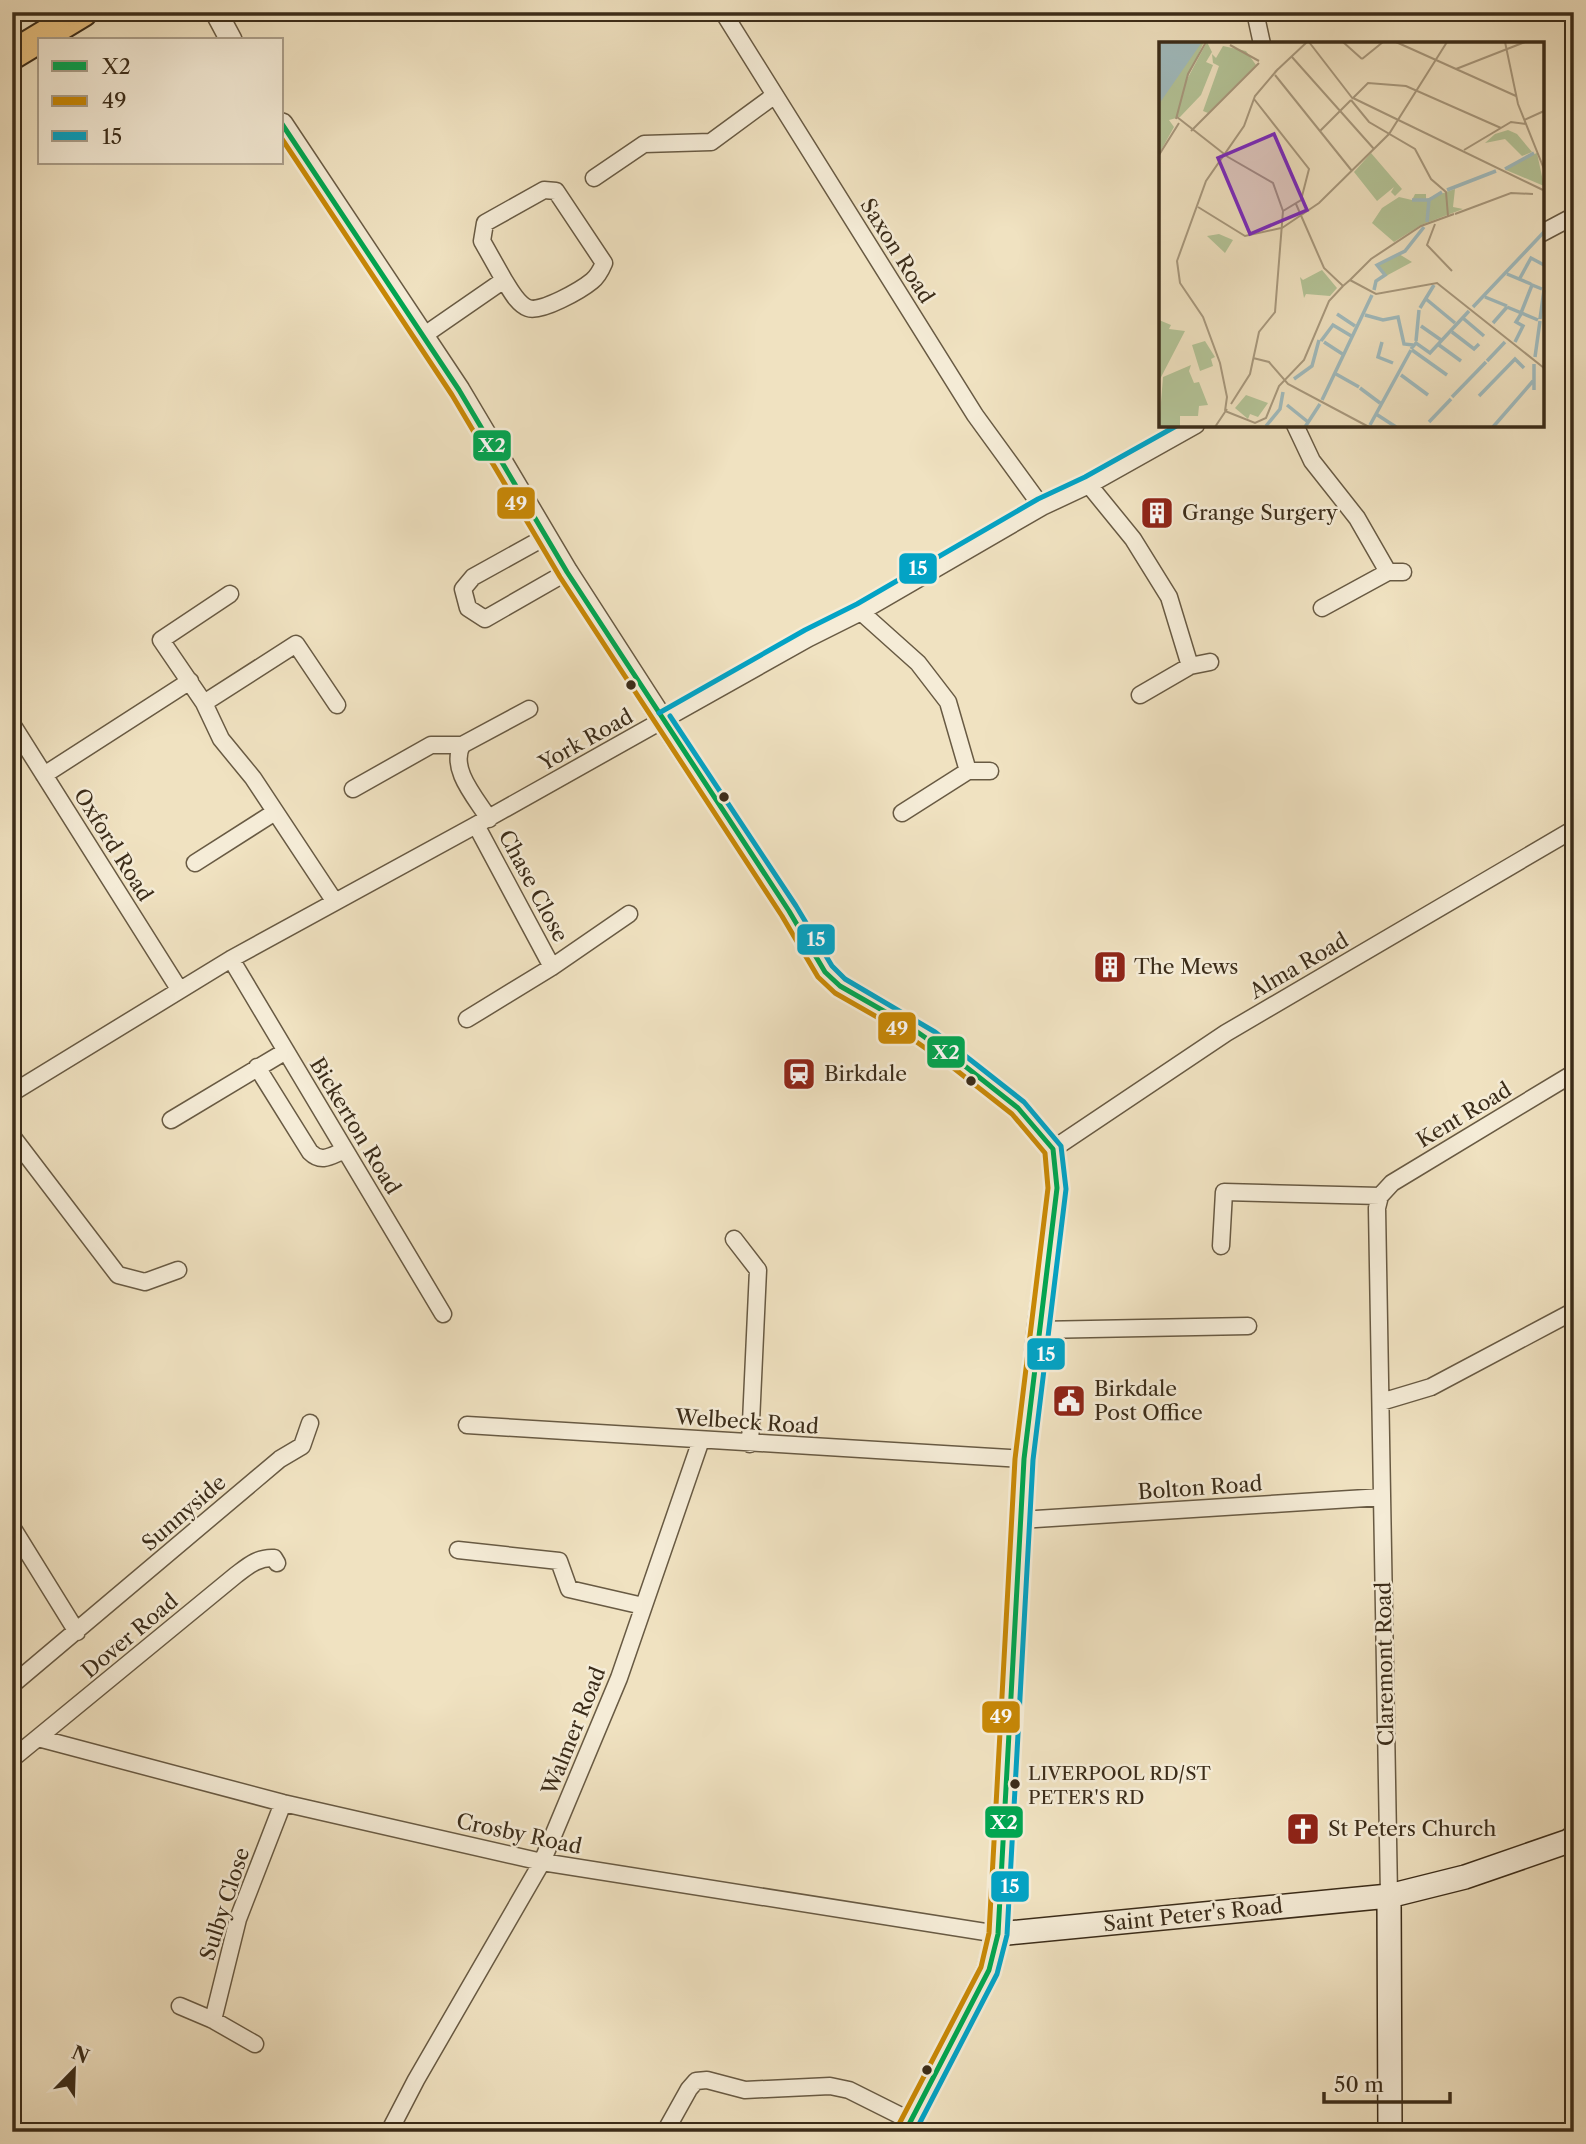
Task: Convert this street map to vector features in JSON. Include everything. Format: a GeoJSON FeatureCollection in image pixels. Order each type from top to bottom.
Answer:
{"type":"FeatureCollection","features":[{"type":"Feature","properties":{"kind":"highway"},"geometry":{"type":"LineString","coordinates":[[40,38],[83,12]]}},
{"type":"Feature","properties":{"kind":"highway"},"geometry":{"type":"LineString","coordinates":[[12,55],[38,39]]}},
{"type":"Feature","properties":{"kind":"main road","name":"Saint Peter's Road"},"geometry":{"type":"LineString","coordinates":[[998,1934],[1389,1896],[1465,1877],[1574,1837]]}},
{"type":"Feature","properties":{"kind":"main road","name":"Claremont Road"},"geometry":{"type":"LineString","coordinates":[[1389,1896],[1390,2132]]}},
{"type":"Feature","properties":{"kind":"main road"},"geometry":{"type":"LineString","coordinates":[[908,2126],[989,1970],[998,1934]]}},
{"type":"Feature","properties":{"kind":"street"},"geometry":{"type":"LineString","coordinates":[[216,12],[230,38]]}},
{"type":"Feature","properties":{"kind":"street","name":"Saxon Road"},"geometry":{"type":"LineString","coordinates":[[723,12],[975,415],[1042,507]]}},
{"type":"Feature","properties":{"kind":"street"},"geometry":{"type":"LineString","coordinates":[[1255,12],[1262,42]]}},
{"type":"Feature","properties":{"kind":"street"},"geometry":{"type":"LineString","coordinates":[[594,178],[644,144],[710,142],[775,95]]}},
{"type":"Feature","properties":{"kind":"street"},"geometry":{"type":"LineString","coordinates":[[284,127],[459,390],[567,572],[789,911],[825,972],[839,986],[903,1022],[956,1059],[1018,1108],[1052,1149],[1057,1188],[1024,1460],[998,1934]]}},
{"type":"Feature","properties":{"kind":"street"},"geometry":{"type":"LineString","coordinates":[[544,190],[556,191],[604,263],[601,271],[593,281],[544,308],[531,310],[520,304],[504,279],[482,241],[485,223],[544,190]]}},
{"type":"Feature","properties":{"kind":"street"},"geometry":{"type":"LineString","coordinates":[[1544,232],[1574,216]]}},
{"type":"Feature","properties":{"kind":"street"},"geometry":{"type":"LineString","coordinates":[[423,337],[504,279]]}},
{"type":"Feature","properties":{"kind":"street","name":"York Road"},"geometry":{"type":"LineString","coordinates":[[12,1093],[231,959],[482,822],[808,638],[861,612],[1042,507],[1089,485],[1192,427]]}},
{"type":"Feature","properties":{"kind":"street"},"geometry":{"type":"LineString","coordinates":[[1296,427],[1312,461],[1396,572],[1322,608]]}},
{"type":"Feature","properties":{"kind":"street"},"geometry":{"type":"LineString","coordinates":[[1089,485],[1133,539],[1169,597],[1190,666]]}},
{"type":"Feature","properties":{"kind":"street"},"geometry":{"type":"LineString","coordinates":[[547,536],[473,577],[463,589],[468,608],[485,619],[567,572]]}},
{"type":"Feature","properties":{"kind":"street"},"geometry":{"type":"LineString","coordinates":[[230,594],[161,640],[204,703],[221,739],[275,811],[335,902]]}},
{"type":"Feature","properties":{"kind":"street"},"geometry":{"type":"LineString","coordinates":[[861,612],[918,663],[948,702],[968,771]]}},
{"type":"Feature","properties":{"kind":"street"},"geometry":{"type":"LineString","coordinates":[[204,703],[296,644],[337,705]]}},
{"type":"Feature","properties":{"kind":"street"},"geometry":{"type":"LineString","coordinates":[[1140,695],[1190,666],[1210,662]]}},
{"type":"Feature","properties":{"kind":"street"},"geometry":{"type":"LineString","coordinates":[[44,775],[190,681]]}},
{"type":"Feature","properties":{"kind":"street"},"geometry":{"type":"LineString","coordinates":[[353,789],[431,746],[462,745],[529,709]]}},
{"type":"Feature","properties":{"kind":"street","name":"Oxford Road"},"geometry":{"type":"LineString","coordinates":[[12,724],[179,989]]}},
{"type":"Feature","properties":{"kind":"street","name":"Chase Close"},"geometry":{"type":"LineString","coordinates":[[462,745],[457,754],[459,769],[552,967]]}},
{"type":"Feature","properties":{"kind":"street"},"geometry":{"type":"LineString","coordinates":[[902,813],[968,771],[990,771]]}},
{"type":"Feature","properties":{"kind":"street"},"geometry":{"type":"LineString","coordinates":[[195,863],[275,811]]}},
{"type":"Feature","properties":{"kind":"street","name":"Alma Road"},"geometry":{"type":"LineString","coordinates":[[1052,1149],[1226,1033],[1574,829]]}},
{"type":"Feature","properties":{"kind":"street","name":"Chase Close"},"geometry":{"type":"LineString","coordinates":[[467,1019],[552,967],[629,914]]}},
{"type":"Feature","properties":{"kind":"street","name":"Bickerton Road"},"geometry":{"type":"LineString","coordinates":[[231,959],[443,1314]]}},
{"type":"Feature","properties":{"kind":"street"},"geometry":{"type":"LineString","coordinates":[[171,1120],[286,1051]]}},
{"type":"Feature","properties":{"kind":"street"},"geometry":{"type":"LineString","coordinates":[[257,1067],[310,1153],[316,1158],[324,1159],[345,1150]]}},
{"type":"Feature","properties":{"kind":"street","name":"Kent Road"},"geometry":{"type":"LineString","coordinates":[[1380,1196],[1392,1183],[1574,1073]]}},
{"type":"Feature","properties":{"kind":"street"},"geometry":{"type":"LineString","coordinates":[[12,1136],[118,1275],[145,1282],[178,1270]]}},
{"type":"Feature","properties":{"kind":"street"},"geometry":{"type":"LineString","coordinates":[[1221,1246],[1224,1192],[1380,1196]]}},
{"type":"Feature","properties":{"kind":"street","name":"Claremont Road"},"geometry":{"type":"LineString","coordinates":[[1380,1196],[1377,1208],[1389,1896]]}},
{"type":"Feature","properties":{"kind":"street"},"geometry":{"type":"LineString","coordinates":[[734,1240],[758,1270],[750,1444]]}},
{"type":"Feature","properties":{"kind":"street"},"geometry":{"type":"LineString","coordinates":[[1381,1402],[1431,1387],[1574,1311]]}},
{"type":"Feature","properties":{"kind":"street"},"geometry":{"type":"LineString","coordinates":[[1038,1330],[1248,1326]]}},
{"type":"Feature","properties":{"kind":"street","name":"Sunnyside"},"geometry":{"type":"LineString","coordinates":[[12,1685],[280,1459],[302,1446],[310,1423]]}},
{"type":"Feature","properties":{"kind":"street","name":"Welbeck Road"},"geometry":{"type":"LineString","coordinates":[[467,1425],[1024,1460]]}},
{"type":"Feature","properties":{"kind":"street","name":"Walmer Road"},"geometry":{"type":"LineString","coordinates":[[389,2132],[416,2080],[542,1863],[619,1678],[701,1440]]}},
{"type":"Feature","properties":{"kind":"street","name":"Bolton Road"},"geometry":{"type":"LineString","coordinates":[[1020,1520],[1382,1497]]}},
{"type":"Feature","properties":{"kind":"street"},"geometry":{"type":"LineString","coordinates":[[12,1527],[77,1632]]}},
{"type":"Feature","properties":{"kind":"street"},"geometry":{"type":"LineString","coordinates":[[458,1550],[558,1561],[569,1589],[643,1606]]}},
{"type":"Feature","properties":{"kind":"street","name":"Dover Road"},"geometry":{"type":"LineString","coordinates":[[12,1759],[236,1575],[255,1561],[265,1558],[274,1558],[277,1563]]}},
{"type":"Feature","properties":{"kind":"street","name":"Crosby Road"},"geometry":{"type":"LineString","coordinates":[[38,1738],[283,1803],[542,1863],[998,1934]]}},
{"type":"Feature","properties":{"kind":"street","name":"Sulby Close"},"geometry":{"type":"LineString","coordinates":[[213,2020],[238,1919],[283,1803]]}},
{"type":"Feature","properties":{"kind":"street"},"geometry":{"type":"LineString","coordinates":[[180,2006],[213,2020],[255,2044]]}},
{"type":"Feature","properties":{"kind":"street"},"geometry":{"type":"LineString","coordinates":[[665,2132],[688,2089],[696,2081],[707,2080],[745,2090],[831,2087],[849,2090],[908,2126]]}},
{"type":"Feature","properties":{"kind":"transit line","name":"X2"},"geometry":{"type":"LineString","coordinates":[[284,127],[459,390],[567,572],[789,911],[825,972],[840,986],[903,1022],[956,1059],[1018,1108],[1053,1149],[1057,1188],[1024,1459],[998,1934],[989,1970],[905,2132]]}},
{"type":"Feature","properties":{"kind":"transit line","name":"49"},"geometry":{"type":"LineString","coordinates":[[284,142],[452,395],[560,577],[782,916],[818,977],[835,993],[898,1029],[951,1066],[1012,1114],[1045,1153],[1048,1188],[1015,1459],[989,1933],[981,1967],[897,2128]]}},
{"type":"Feature","properties":{"kind":"transit line","name":"15"},"geometry":{"type":"LineString","coordinates":[[659,713],[805,630],[857,604],[1038,499],[1085,477],[1174,427]]}},
{"type":"Feature","properties":{"kind":"transit line","name":"15"},"geometry":{"type":"LineString","coordinates":[[670,716],[796,906],[832,966],[845,979],[935,1032],[1024,1102],[1061,1146],[1066,1189],[1033,1460],[1007,1935],[997,1974],[915,2132]]}},
{"type":"Feature","properties":{"kind":"place","name":"Grange Surgery"},"geometry":{"type":"Point","coordinates":[1157,513]}},
{"type":"Feature","properties":{"kind":"place","name":"The Mews"},"geometry":{"type":"Point","coordinates":[1110,967]}},
{"type":"Feature","properties":{"kind":"place","name":"Birkdale"},"geometry":{"type":"Point","coordinates":[799,1074]}},
{"type":"Feature","properties":{"kind":"place","name":"Birkdale Post Office"},"geometry":{"type":"Point","coordinates":[1069,1401]}},
{"type":"Feature","properties":{"kind":"place","name":"LIVERPOOL RD/ST PETER'S RD"},"geometry":{"type":"Point","coordinates":[1015,1784]}},
{"type":"Feature","properties":{"kind":"place","name":"St Peters Church"},"geometry":{"type":"Point","coordinates":[1303,1829]}}]}
